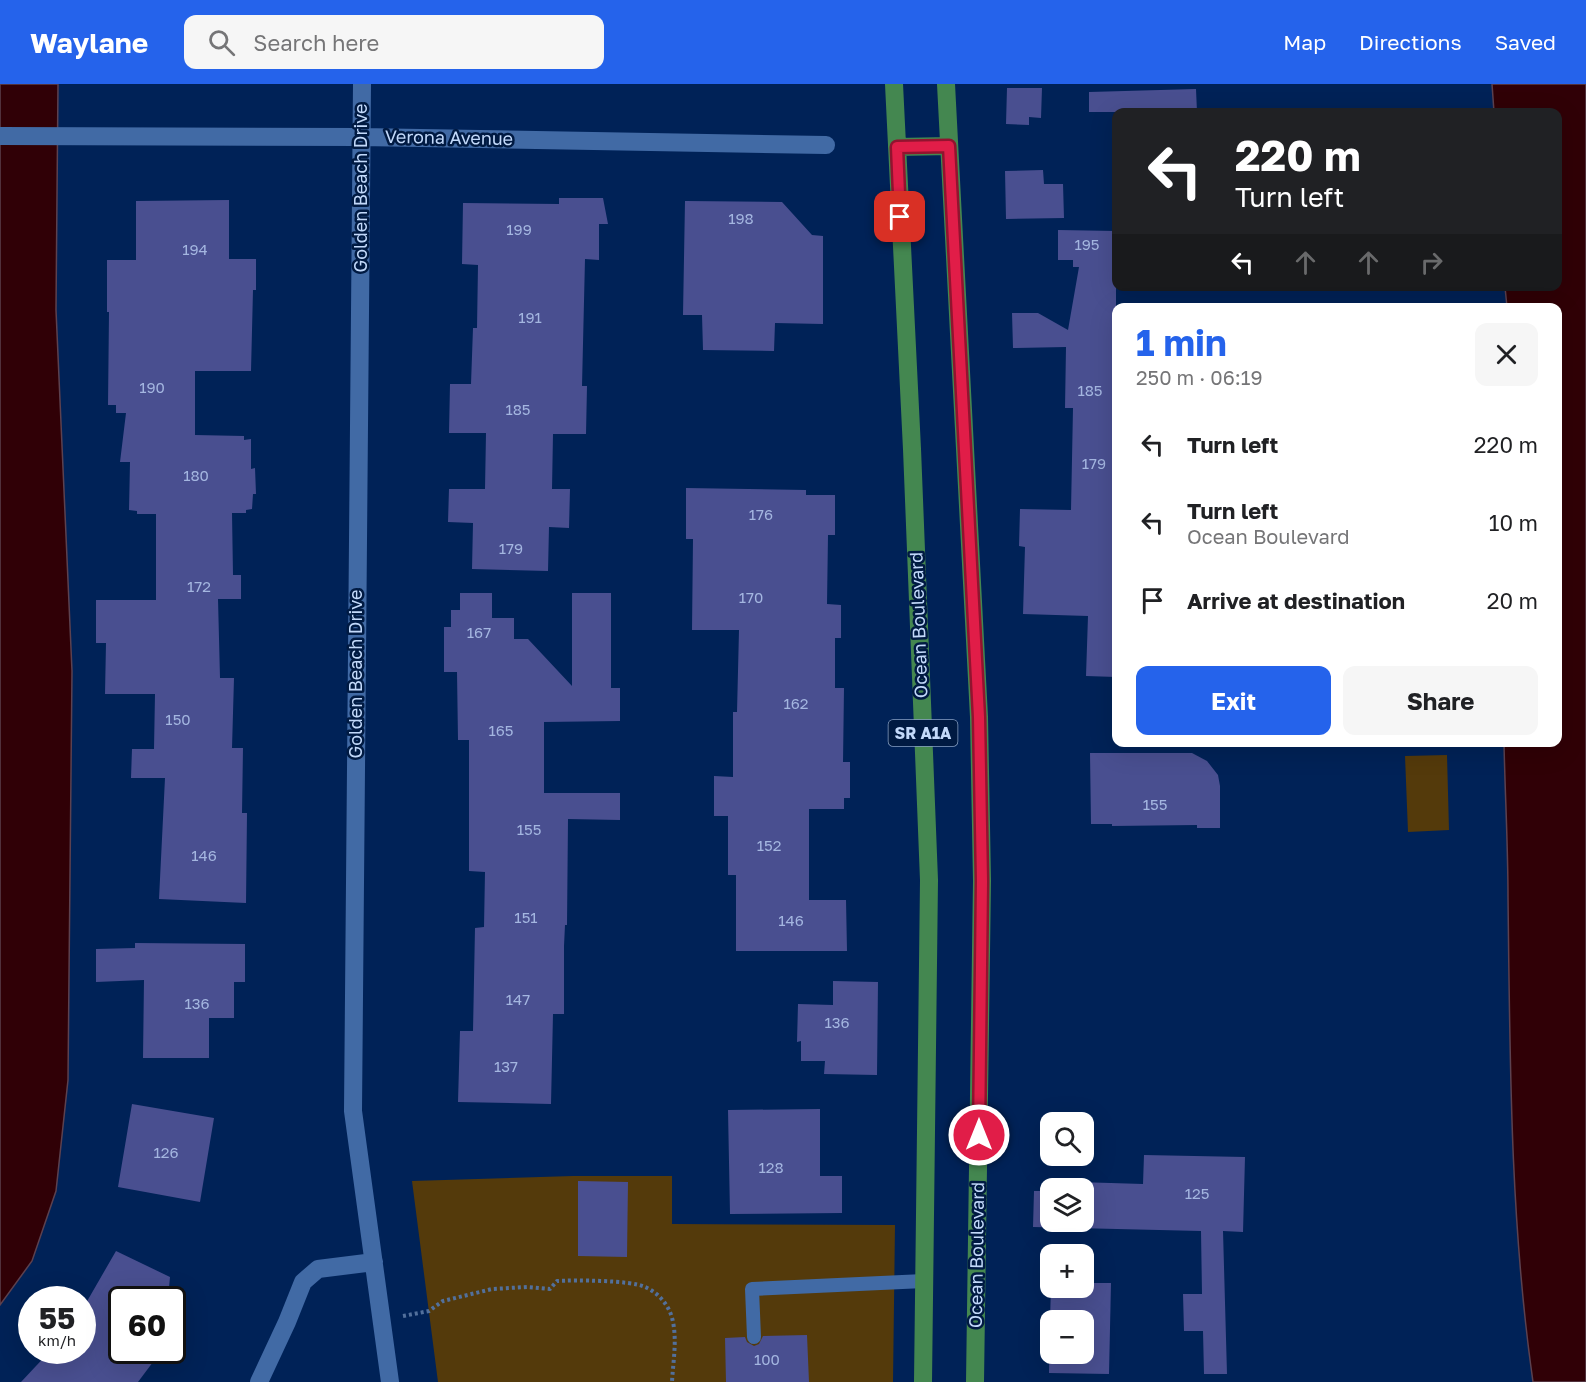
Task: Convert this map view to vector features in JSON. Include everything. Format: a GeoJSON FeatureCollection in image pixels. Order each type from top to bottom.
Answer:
{"type":"FeatureCollection","features":[{"type":"Feature","properties":{"kind":"main road","name":"Ocean Boulevard"},"geometry":{"type":"LineString","coordinates":[[894,84],[913,461],[929,880],[923,1382]]}},
{"type":"Feature","properties":{"kind":"main road","name":"Ocean Boulevard"},"geometry":{"type":"LineString","coordinates":[[946,84],[979,717],[982,881],[975,1382]]}},
{"type":"Feature","properties":{"kind":"main road"},"geometry":{"type":"LineString","coordinates":[[897,147],[949,146]]}},
{"type":"Feature","properties":{"kind":"street","name":"Golden Beach Drive"},"geometry":{"type":"LineString","coordinates":[[362,84],[353,1111],[390,1382]]}},
{"type":"Feature","properties":{"kind":"street","name":"Verona Avenue"},"geometry":{"type":"LineString","coordinates":[[0,136],[361,137],[826,145]]}},
{"type":"Feature","properties":{"kind":"street"},"geometry":{"type":"LineString","coordinates":[[259,1382],[303,1282],[318,1269],[374,1262]]}},
{"type":"Feature","properties":{"kind":"lane"},"geometry":{"type":"LineString","coordinates":[[754,1337],[752,1289],[924,1281]]}},
{"type":"Feature","properties":{"kind":"path"},"geometry":{"type":"LineString","coordinates":[[381,1319],[429,1311],[443,1301],[492,1289],[527,1287],[549,1289],[557,1281],[575,1280],[644,1286],[663,1298],[673,1320],[675,1354],[672,1382]]}},
{"type":"Feature","properties":{"kind":"shaded area"},"geometry":{"type":"Polygon","coordinates":[[[0,84],[58,84],[56,310],[72,671],[68,1080],[56,1191],[32,1261],[0,1305],[0,84]]]}},
{"type":"Feature","properties":{"kind":"shaded area"},"geometry":{"type":"Polygon","coordinates":[[[1492,84],[1586,84],[1586,1382],[1533,1382],[1525,1322],[1513,1140],[1504,747],[1562,747],[1562,303],[1507,303],[1505,291],[1562,291],[1562,108],[1494,108],[1492,84]]]}},
{"type":"Feature","properties":{"kind":"shaded area"},"geometry":{"type":"Polygon","coordinates":[[[1447,755],[1449,830],[1408,832],[1405,756],[1447,755]]]}},
{"type":"Feature","properties":{"kind":"shaded area"},"geometry":{"type":"Polygon","coordinates":[[[573,1176],[672,1176],[672,1224],[895,1225],[893,1382],[438,1382],[412,1181],[573,1176]]]}},
{"type":"Feature","properties":{"kind":"building"},"geometry":{"type":"Polygon","coordinates":[[[1007,88],[1042,88],[1041,118],[1029,117],[1029,125],[1006,124],[1007,88]]]}},
{"type":"Feature","properties":{"kind":"building"},"geometry":{"type":"Polygon","coordinates":[[[1196,89],[1197,108],[1112,108],[1112,112],[1089,112],[1089,92],[1196,89]]]}},
{"type":"Feature","properties":{"kind":"building"},"geometry":{"type":"Polygon","coordinates":[[[1043,170],[1044,184],[1063,184],[1064,218],[1006,219],[1005,171],[1043,170]]]}},
{"type":"Feature","properties":{"kind":"building"},"geometry":{"type":"Polygon","coordinates":[[[559,198],[603,198],[608,224],[599,224],[599,260],[585,259],[582,386],[587,386],[586,434],[553,434],[552,489],[570,489],[569,528],[549,527],[548,571],[472,569],[473,523],[448,522],[449,489],[485,489],[486,433],[449,433],[450,384],[471,384],[473,328],[477,328],[478,265],[462,264],[463,203],[559,204],[559,198]]]}},
{"type":"Feature","properties":{"kind":"building"},"geometry":{"type":"Polygon","coordinates":[[[229,200],[229,259],[256,259],[251,371],[195,371],[195,435],[244,436],[244,440],[251,439],[251,469],[255,468],[256,494],[253,494],[252,509],[246,510],[246,513],[232,513],[233,575],[241,575],[241,599],[218,599],[220,678],[234,678],[232,748],[243,748],[242,813],[247,813],[246,903],[159,899],[165,778],[131,778],[132,749],[154,749],[155,694],[105,694],[106,643],[96,643],[96,600],[156,600],[156,514],[137,514],[137,511],[129,510],[130,462],[120,462],[126,413],[116,413],[116,405],[108,405],[107,260],[136,260],[136,201],[229,200]]]}},
{"type":"Feature","properties":{"kind":"building"},"geometry":{"type":"Polygon","coordinates":[[[685,201],[782,202],[812,235],[823,236],[823,324],[775,323],[774,351],[703,350],[702,315],[683,315],[685,201]]]}},
{"type":"Feature","properties":{"kind":"building"},"geometry":{"type":"Polygon","coordinates":[[[1058,230],[1112,231],[1112,291],[1116,291],[1116,303],[1112,303],[1112,677],[1086,676],[1088,616],[1023,614],[1025,547],[1019,546],[1020,509],[1071,510],[1073,408],[1065,408],[1066,347],[1013,348],[1012,313],[1038,313],[1068,330],[1079,267],[1073,267],[1073,260],[1058,260],[1058,230]]]}},
{"type":"Feature","properties":{"kind":"building"},"geometry":{"type":"Polygon","coordinates":[[[686,488],[806,490],[806,495],[835,495],[835,535],[828,535],[827,604],[841,605],[841,638],[835,638],[835,688],[844,688],[843,762],[850,762],[850,798],[844,798],[844,809],[809,809],[809,900],[846,900],[847,951],[736,951],[736,875],[728,875],[728,816],[714,816],[714,776],[733,777],[733,712],[737,712],[739,630],[692,630],[693,539],[686,539],[686,488]]]}},
{"type":"Feature","properties":{"kind":"building"},"geometry":{"type":"Polygon","coordinates":[[[460,593],[492,593],[492,618],[514,618],[514,639],[528,639],[572,686],[572,593],[611,593],[611,688],[620,688],[620,721],[544,722],[544,793],[620,793],[620,820],[568,819],[564,1014],[553,1014],[551,1104],[458,1102],[460,1031],[473,1031],[475,928],[484,927],[485,872],[469,871],[469,740],[458,740],[457,672],[444,672],[444,627],[451,627],[451,610],[460,610],[460,593]]]}},
{"type":"Feature","properties":{"kind":"building"},"geometry":{"type":"Polygon","coordinates":[[[1090,753],[1192,753],[1207,761],[1218,775],[1220,828],[1197,828],[1197,825],[1112,826],[1112,824],[1091,824],[1090,753]]]}},
{"type":"Feature","properties":{"kind":"building"},"geometry":{"type":"Polygon","coordinates":[[[135,943],[245,944],[245,982],[234,982],[234,1018],[209,1018],[209,1058],[143,1058],[144,980],[96,982],[96,949],[135,948],[135,943]]]}},
{"type":"Feature","properties":{"kind":"building"},"geometry":{"type":"Polygon","coordinates":[[[833,981],[878,982],[877,1075],[824,1074],[825,1061],[801,1061],[801,1041],[797,1042],[798,1004],[833,1005],[833,981]]]}},
{"type":"Feature","properties":{"kind":"building"},"geometry":{"type":"Polygon","coordinates":[[[132,1104],[214,1118],[200,1202],[118,1187],[132,1104]]]}},
{"type":"Feature","properties":{"kind":"building"},"geometry":{"type":"Polygon","coordinates":[[[820,1109],[820,1176],[842,1176],[842,1213],[730,1214],[728,1110],[820,1109]]]}},
{"type":"Feature","properties":{"kind":"building"},"geometry":{"type":"Polygon","coordinates":[[[1144,1155],[1245,1157],[1243,1232],[1223,1231],[1227,1374],[1204,1374],[1203,1331],[1184,1331],[1183,1294],[1202,1294],[1201,1231],[1094,1228],[1094,1182],[1143,1184],[1144,1155]]]}},
{"type":"Feature","properties":{"kind":"building"},"geometry":{"type":"Polygon","coordinates":[[[578,1181],[628,1182],[627,1257],[578,1256],[578,1181]]]}},
{"type":"Feature","properties":{"kind":"building"},"geometry":{"type":"Polygon","coordinates":[[[1034,1191],[1040,1191],[1040,1227],[1033,1227],[1034,1191]]]}},
{"type":"Feature","properties":{"kind":"building"},"geometry":{"type":"Polygon","coordinates":[[[116,1251],[170,1277],[169,1286],[108,1286],[108,1364],[152,1364],[138,1382],[21,1382],[38,1364],[96,1364],[96,1286],[116,1251]]]}},
{"type":"Feature","properties":{"kind":"building"},"geometry":{"type":"Polygon","coordinates":[[[1094,1283],[1111,1283],[1109,1374],[1049,1373],[1049,1364],[1094,1364],[1094,1310],[1050,1310],[1051,1298],[1094,1298],[1094,1283]]]}},
{"type":"Feature","properties":{"kind":"building"},"geometry":{"type":"Polygon","coordinates":[[[807,1335],[809,1382],[726,1382],[725,1338],[745,1337],[747,1342],[754,1346],[759,1344],[763,1336],[807,1335]]]}},
{"type":"Feature","properties":{"kind":"route"},"geometry":{"type":"LineString","coordinates":[[900,217],[897,147],[949,146],[979,717],[982,881],[979,1135]]}}]}
